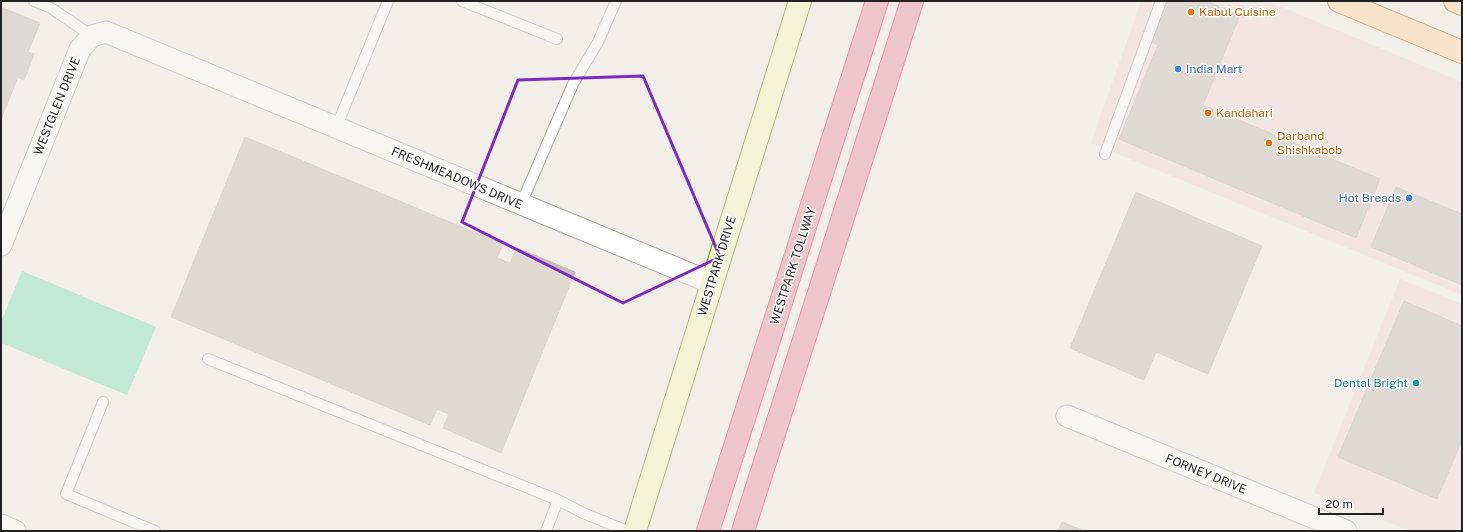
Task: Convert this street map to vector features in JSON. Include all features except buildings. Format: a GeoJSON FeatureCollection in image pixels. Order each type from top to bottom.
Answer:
{"type":"FeatureCollection","features":[{"type":"Feature","properties":{"kind":"highway","name":"WESTPARK TOLLWAY"},"geometry":{"type":"LineString","coordinates":[[708,531],[877,1]]}},
{"type":"Feature","properties":{"kind":"highway"},"geometry":{"type":"LineString","coordinates":[[744,531],[912,1]]}},
{"type":"Feature","properties":{"kind":"main road","name":"WESTPARK DRIVE"},"geometry":{"type":"LineString","coordinates":[[635,531],[800,1]]}},
{"type":"Feature","properties":{"kind":"main road"},"geometry":{"type":"LineString","coordinates":[[1339,1],[1369,7],[1462,52]]}},
{"type":"Feature","properties":{"kind":"main road"},"geometry":{"type":"LineString","coordinates":[[1455,1],[1462,4]]}},
{"type":"Feature","properties":{"kind":"street","name":"FRESHMEADOWS DRIVE"},"geometry":{"type":"LineString","coordinates":[[92,36],[106,32],[712,283]]}},
{"type":"Feature","properties":{"kind":"street","name":"WESTGLEN DRIVE"},"geometry":{"type":"LineString","coordinates":[[3,233],[80,48],[92,36]]}},
{"type":"Feature","properties":{"kind":"street","name":"FORNEY DRIVE"},"geometry":{"type":"LineString","coordinates":[[1067,416],[1346,531]]}},
{"type":"Feature","properties":{"kind":"street"},"geometry":{"type":"LineString","coordinates":[[1,525],[15,531]]}},
{"type":"Feature","properties":{"kind":"lane"},"geometry":{"type":"LineString","coordinates":[[34,1],[51,8],[92,36]]}},
{"type":"Feature","properties":{"kind":"lane"},"geometry":{"type":"LineString","coordinates":[[336,128],[388,1]]}},
{"type":"Feature","properties":{"kind":"lane"},"geometry":{"type":"LineString","coordinates":[[462,1],[557,39]]}},
{"type":"Feature","properties":{"kind":"lane"},"geometry":{"type":"LineString","coordinates":[[521,204],[573,84],[598,42],[616,1]]}},
{"type":"Feature","properties":{"kind":"lane"},"geometry":{"type":"LineString","coordinates":[[1105,154],[1161,1]]}},
{"type":"Feature","properties":{"kind":"lane"},"geometry":{"type":"LineString","coordinates":[[208,359],[558,500],[583,513],[627,531]]}},
{"type":"Feature","properties":{"kind":"lane"},"geometry":{"type":"LineString","coordinates":[[103,402],[66,494],[155,531]]}},
{"type":"Feature","properties":{"kind":"lane"},"geometry":{"type":"LineString","coordinates":[[546,531],[558,500]]}},
{"type":"Feature","properties":{"kind":"highlighted area"},"geometry":{"type":"Polygon","coordinates":[[[643,76],[720,257],[623,303],[462,222],[518,80],[643,76]]]}},
{"type":"Feature","properties":{"kind":"shaded area"},"geometry":{"type":"Polygon","coordinates":[[[1141,1],[1267,1],[1462,82],[1462,295],[1091,143],[1141,1]]]}},
{"type":"Feature","properties":{"kind":"shaded area","name":"Dental Bright"},"geometry":{"type":"Polygon","coordinates":[[[1400,279],[1462,304],[1462,531],[1410,531],[1314,493],[1400,279]]]}},
{"type":"Feature","properties":{"kind":"green space"},"geometry":{"type":"Polygon","coordinates":[[[22,271],[156,327],[127,395],[1,343],[1,322],[22,271]]]}},
{"type":"Feature","properties":{"kind":"place","name":"Kabul Cuisine"},"geometry":{"type":"Point","coordinates":[1191,12]}},
{"type":"Feature","properties":{"kind":"place","name":"India Mart"},"geometry":{"type":"Point","coordinates":[1178,69]}},
{"type":"Feature","properties":{"kind":"place","name":"Kandahari"},"geometry":{"type":"Point","coordinates":[1208,113]}},
{"type":"Feature","properties":{"kind":"place","name":"Darband Shishkabob"},"geometry":{"type":"Point","coordinates":[1269,143]}},
{"type":"Feature","properties":{"kind":"place","name":"Hot Breads"},"geometry":{"type":"Point","coordinates":[1409,198]}},
{"type":"Feature","properties":{"kind":"place","name":"Dental Bright"},"geometry":{"type":"Point","coordinates":[1416,383]}}]}
